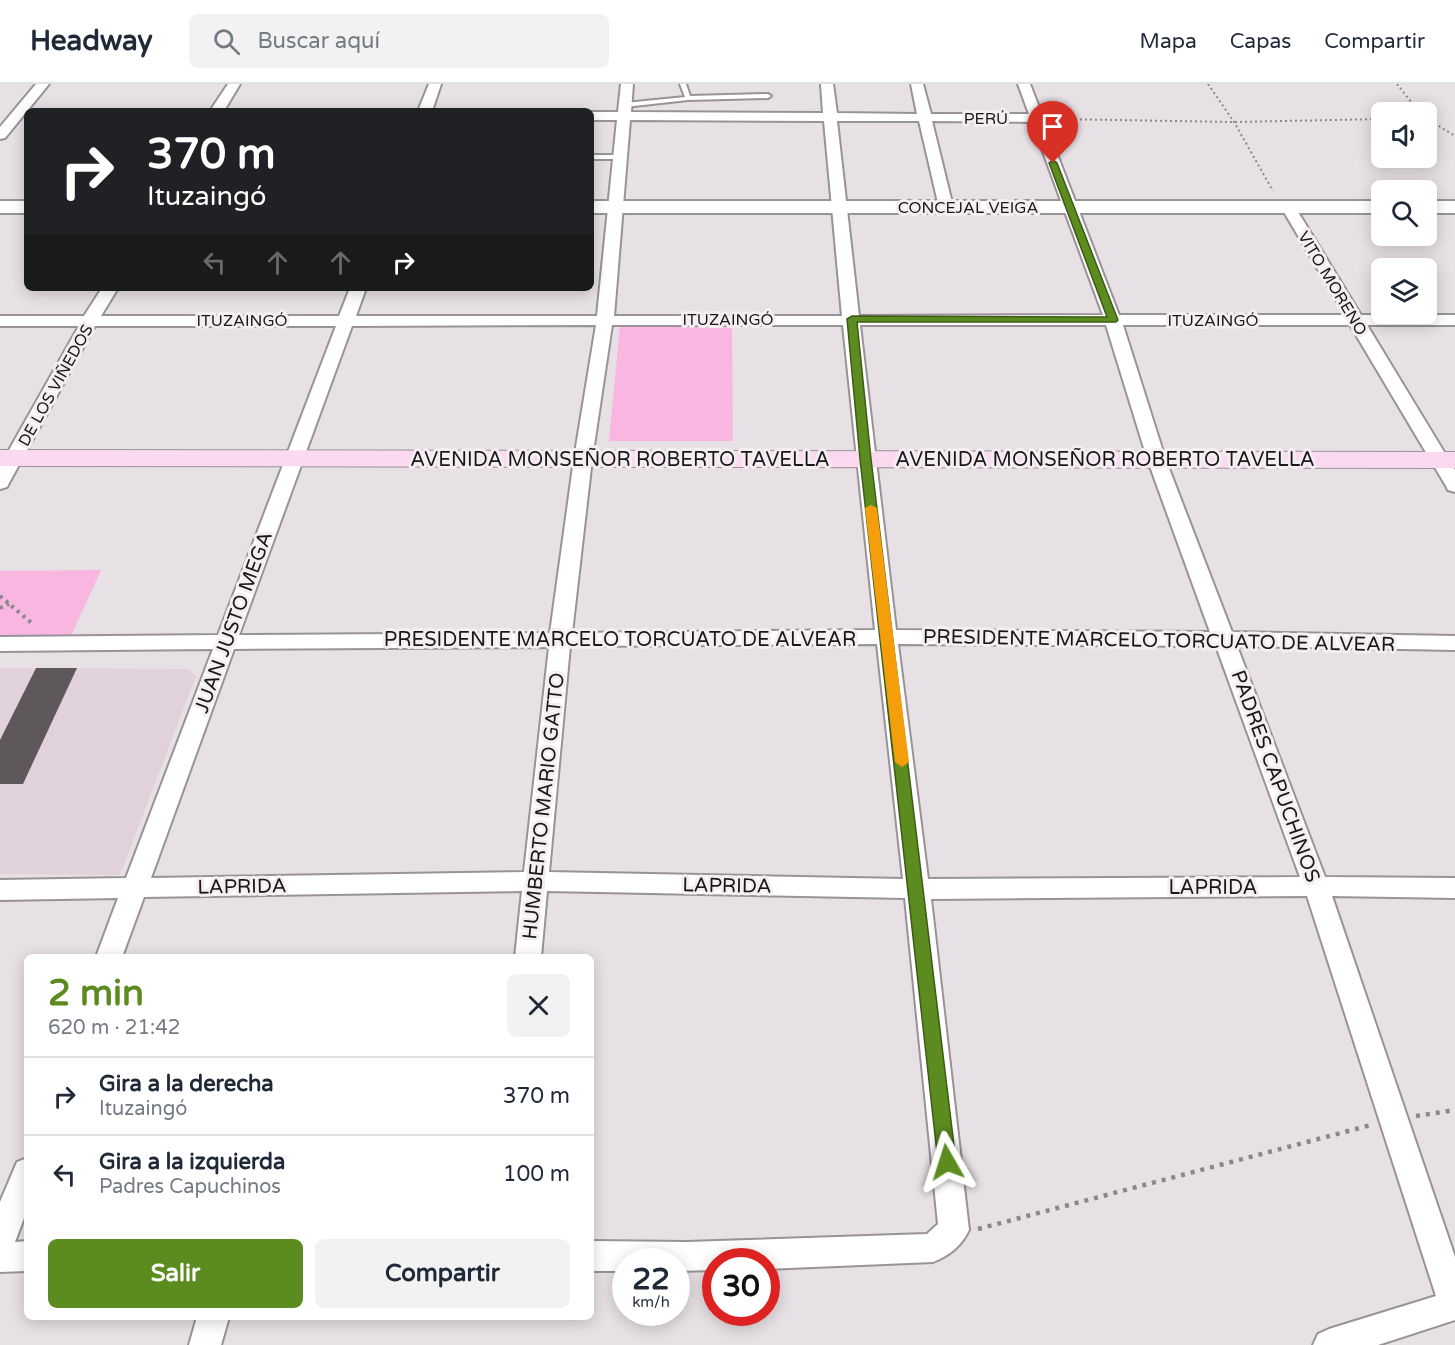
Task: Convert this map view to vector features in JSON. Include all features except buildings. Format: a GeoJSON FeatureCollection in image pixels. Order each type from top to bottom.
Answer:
{"type":"FeatureCollection","features":[{"type":"Feature","properties":{"kind":"main road","name":"AVENIDA MONSEÑOR ROBERTO TAVELLA"},"geometry":{"type":"LineString","coordinates":[[8,458],[1447,460]]}},
{"type":"Feature","properties":{"kind":"street"},"geometry":{"type":"LineString","coordinates":[[26,108],[43,84]]}},
{"type":"Feature","properties":{"kind":"street"},"geometry":{"type":"LineString","coordinates":[[220,108],[234,84]]}},
{"type":"Feature","properties":{"kind":"street"},"geometry":{"type":"LineString","coordinates":[[426,108],[435,84]]}},
{"type":"Feature","properties":{"kind":"street","name":"HUMBERTO MARIO GATTO"},"geometry":{"type":"LineString","coordinates":[[528,954],[560,641],[583,459],[605,320],[627,84]]}},
{"type":"Feature","properties":{"kind":"street"},"geometry":{"type":"LineString","coordinates":[[594,1256],[687,1257],[933,1248],[954,1230],[917,889],[865,459],[827,84]]}},
{"type":"Feature","properties":{"kind":"street"},"geometry":{"type":"LineString","coordinates":[[917,84],[946,207]]}},
{"type":"Feature","properties":{"kind":"street","name":"PADRES CAPUCHINOS"},"geometry":{"type":"LineString","coordinates":[[1024,84],[1113,320],[1156,458],[1316,886],[1455,1304]]}},
{"type":"Feature","properties":{"kind":"street","name":"PERÚ"},"geometry":{"type":"LineString","coordinates":[[594,115],[624,110],[831,117],[1036,118]]}},
{"type":"Feature","properties":{"kind":"street"},"geometry":{"type":"LineString","coordinates":[[0,116],[21,116]]}},
{"type":"Feature","properties":{"kind":"street"},"geometry":{"type":"LineString","coordinates":[[0,135],[21,116]]}},
{"type":"Feature","properties":{"kind":"street"},"geometry":{"type":"LineString","coordinates":[[0,207],[24,207]]}},
{"type":"Feature","properties":{"kind":"street","name":"CONCEJAL VEIGA"},"geometry":{"type":"LineString","coordinates":[[594,207],[1371,207]]}},
{"type":"Feature","properties":{"kind":"street","name":"VITO MORENO"},"geometry":{"type":"LineString","coordinates":[[1288,207],[1354,320],[1447,460],[1455,486]]}},
{"type":"Feature","properties":{"kind":"street"},"geometry":{"type":"LineString","coordinates":[[1437,207],[1455,207]]}},
{"type":"Feature","properties":{"kind":"street","name":"DE LOS VIÑEDOS"},"geometry":{"type":"LineString","coordinates":[[0,483],[8,458],[108,291]]}},
{"type":"Feature","properties":{"kind":"street","name":"JUAN JUSTO MEGA"},"geometry":{"type":"LineString","coordinates":[[110,954],[357,291]]}},
{"type":"Feature","properties":{"kind":"street","name":"ITUZAINGÓ"},"geometry":{"type":"LineString","coordinates":[[0,321],[1455,320]]}},
{"type":"Feature","properties":{"kind":"street","name":"PRESIDENTE MARCELO TORCUATO DE ALVEAR"},"geometry":{"type":"LineString","coordinates":[[0,644],[887,637],[1455,643]]}},
{"type":"Feature","properties":{"kind":"street","name":"LAPRIDA"},"geometry":{"type":"LineString","coordinates":[[0,890],[536,881],[917,889],[1316,886],[1455,888]]}},
{"type":"Feature","properties":{"kind":"street"},"geometry":{"type":"LineString","coordinates":[[0,1241],[24,1179]]}},
{"type":"Feature","properties":{"kind":"street"},"geometry":{"type":"LineString","coordinates":[[0,1257],[24,1256]]}},
{"type":"Feature","properties":{"kind":"street"},"geometry":{"type":"LineString","coordinates":[[1329,1345],[1455,1304]]}},
{"type":"Feature","properties":{"kind":"street"},"geometry":{"type":"LineString","coordinates":[[205,1345],[212,1320]]}},
{"type":"Feature","properties":{"kind":"lane"},"geometry":{"type":"LineString","coordinates":[[683,84],[688,98]]}},
{"type":"Feature","properties":{"kind":"lane"},"geometry":{"type":"LineString","coordinates":[[624,110],[688,98],[768,96]]}},
{"type":"Feature","properties":{"kind":"lane"},"geometry":{"type":"LineString","coordinates":[[594,157],[620,157]]}},
{"type":"Feature","properties":{"kind":"path","name":"VITO MORENO"},"geometry":{"type":"LineString","coordinates":[[1208,84],[1234,122],[1278,201],[1288,207]]}},
{"type":"Feature","properties":{"kind":"path"},"geometry":{"type":"LineString","coordinates":[[1397,84],[1411,102]]}},
{"type":"Feature","properties":{"kind":"path","name":"PERÚ"},"geometry":{"type":"LineString","coordinates":[[1036,118],[1234,122],[1371,119]]}},
{"type":"Feature","properties":{"kind":"path"},"geometry":{"type":"LineString","coordinates":[[1437,124],[1455,136]]}},
{"type":"Feature","properties":{"kind":"path"},"geometry":{"type":"LineString","coordinates":[[0,596],[55,643]]}},
{"type":"Feature","properties":{"kind":"path"},"geometry":{"type":"LineString","coordinates":[[0,608],[9,604]]}},
{"type":"Feature","properties":{"kind":"path"},"geometry":{"type":"LineString","coordinates":[[971,1230],[1392,1119],[1455,1110]]}},
{"type":"Feature","properties":{"kind":"shaded area"},"geometry":{"type":"Polygon","coordinates":[[[620,325],[732,325],[733,441],[609,441],[620,325]]]}},
{"type":"Feature","properties":{"kind":"shaded area"},"geometry":{"type":"Polygon","coordinates":[[[101,570],[71,636],[0,636],[0,571],[101,570]]]}},
{"type":"Feature","properties":{"kind":"shaded area"},"geometry":{"type":"Polygon","coordinates":[[[0,668],[188,669],[196,676],[120,875],[0,874],[0,668]]]}},
{"type":"Feature","properties":{"kind":"slow traffic"},"geometry":{"type":"LineString","coordinates":[[871,508],[902,762]]}},
{"type":"Feature","properties":{"kind":"route"},"geometry":{"type":"LineString","coordinates":[[947,1162],[917,889],[865,459],[852,319],[1113,320],[1053,163]]}}]}
